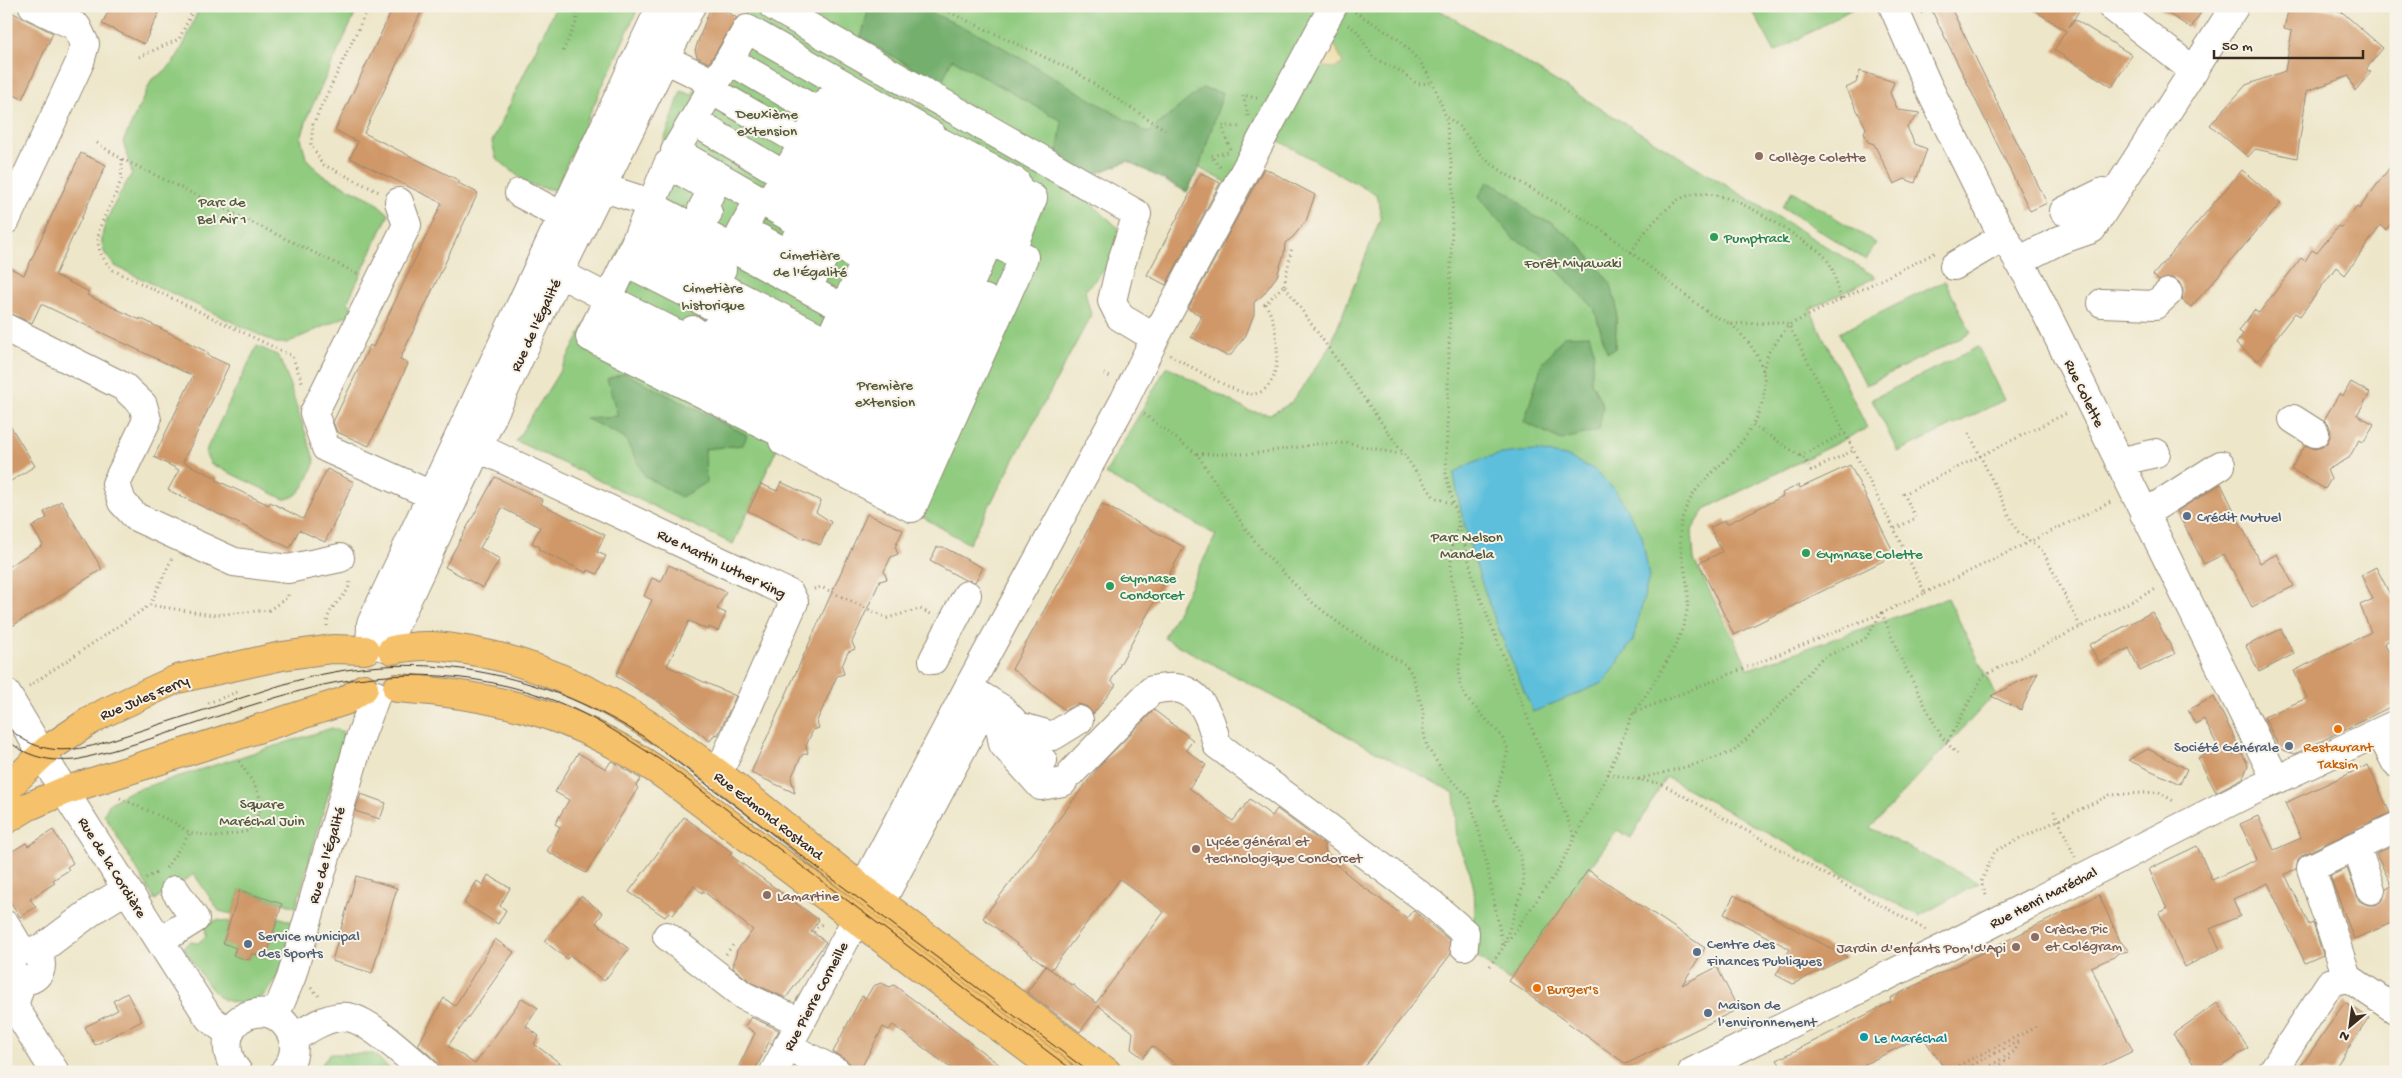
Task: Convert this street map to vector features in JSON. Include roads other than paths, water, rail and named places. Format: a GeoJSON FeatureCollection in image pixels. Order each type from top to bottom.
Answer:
{"type":"FeatureCollection","features":[{"type":"Feature","properties":{"kind":"main road","name":"Rue Edmond Rostand"},"geometry":{"type":"LineString","coordinates":[[378,649],[436,645],[520,662],[580,687],[630,714],[676,743],[872,895],[1107,1072]]}},
{"type":"Feature","properties":{"kind":"main road","name":"Rue Jules Ferry"},"geometry":{"type":"LineString","coordinates":[[6,790],[43,754],[106,712],[177,680],[282,656],[332,649],[378,649]]}},
{"type":"Feature","properties":{"kind":"main road"},"geometry":{"type":"LineString","coordinates":[[6,820],[27,807],[108,775],[379,690],[401,679],[400,660],[378,649],[360,661],[360,674],[379,690]]}},
{"type":"Feature","properties":{"kind":"main road","name":"Rue Edmond Rostand"},"geometry":{"type":"LineString","coordinates":[[379,690],[451,692],[502,701],[559,718],[599,736],[671,780],[1059,1072]]}},
{"type":"Feature","properties":{"kind":"street"},"geometry":{"type":"LineString","coordinates":[[6,220],[80,62],[85,44],[77,27],[33,6]]}},
{"type":"Feature","properties":{"kind":"street","name":"Rue de l'Égalité"},"geometry":{"type":"LineString","coordinates":[[378,649],[371,624],[441,499],[572,221],[661,6]]}},
{"type":"Feature","properties":{"kind":"street","name":"Rue de l'Égalité"},"geometry":{"type":"LineString","coordinates":[[441,499],[477,447],[559,273],[572,221],[601,187],[691,6]]}},
{"type":"Feature","properties":{"kind":"street"},"geometry":{"type":"LineString","coordinates":[[773,6],[1137,214],[1112,301],[1120,318],[1159,345]]}},
{"type":"Feature","properties":{"kind":"street","name":"Rue Colette"},"geometry":{"type":"LineString","coordinates":[[1893,6],[1927,84],[2003,237],[2030,280],[2276,780]]}},
{"type":"Feature","properties":{"kind":"street"},"geometry":{"type":"LineString","coordinates":[[2018,261],[2060,240],[2092,229],[2104,200],[2194,71],[2235,6]]}},
{"type":"Feature","properties":{"kind":"street"},"geometry":{"type":"LineString","coordinates":[[872,895],[984,708],[1124,401],[1159,345],[1338,10]]}},
{"type":"Feature","properties":{"kind":"street"},"geometry":{"type":"LineString","coordinates":[[2128,11],[2194,71]]}},
{"type":"Feature","properties":{"kind":"street"},"geometry":{"type":"LineString","coordinates":[[736,365],[727,261],[700,142],[711,90],[750,56]]}},
{"type":"Feature","properties":{"kind":"street"},"geometry":{"type":"LineString","coordinates":[[750,56],[823,109],[876,129],[915,164],[958,226]]}},
{"type":"Feature","properties":{"kind":"street"},"geometry":{"type":"LineString","coordinates":[[750,56],[823,109],[852,171],[958,226]]}},
{"type":"Feature","properties":{"kind":"street"},"geometry":{"type":"LineString","coordinates":[[665,59],[702,77],[711,90],[823,109],[876,129],[932,135],[915,164]]}},
{"type":"Feature","properties":{"kind":"street"},"geometry":{"type":"LineString","coordinates":[[559,273],[613,308],[664,350],[727,261],[823,109]]}},
{"type":"Feature","properties":{"kind":"street"},"geometry":{"type":"LineString","coordinates":[[876,129],[827,214],[727,261],[631,286],[590,337],[773,429],[958,226],[986,169]]}},
{"type":"Feature","properties":{"kind":"street"},"geometry":{"type":"LineString","coordinates":[[613,308],[630,253],[668,164],[727,261],[736,365]]}},
{"type":"Feature","properties":{"kind":"street"},"geometry":{"type":"LineString","coordinates":[[736,365],[870,321],[958,226],[1033,198],[986,169]]}},
{"type":"Feature","properties":{"kind":"street"},"geometry":{"type":"LineString","coordinates":[[848,474],[783,441],[870,321],[958,226],[986,169]]}},
{"type":"Feature","properties":{"kind":"street"},"geometry":{"type":"LineString","coordinates":[[601,187],[650,205],[676,219],[666,237],[870,321]]}},
{"type":"Feature","properties":{"kind":"street"},"geometry":{"type":"LineString","coordinates":[[519,193],[572,221]]}},
{"type":"Feature","properties":{"kind":"street"},"geometry":{"type":"LineString","coordinates":[[2064,211],[2104,200]]}},
{"type":"Feature","properties":{"kind":"street"},"geometry":{"type":"LineString","coordinates":[[399,202],[407,225],[314,413],[326,448],[441,499]]}},
{"type":"Feature","properties":{"kind":"street"},"geometry":{"type":"LineString","coordinates":[[827,214],[870,321],[848,474]]}},
{"type":"Feature","properties":{"kind":"street"},"geometry":{"type":"LineString","coordinates":[[736,365],[870,321],[958,226]]}},
{"type":"Feature","properties":{"kind":"street"},"geometry":{"type":"LineString","coordinates":[[1946,259],[2003,237]]}},
{"type":"Feature","properties":{"kind":"street"},"geometry":{"type":"LineString","coordinates":[[630,253],[727,261],[870,321]]}},
{"type":"Feature","properties":{"kind":"street"},"geometry":{"type":"LineString","coordinates":[[727,261],[776,284],[870,321]]}},
{"type":"Feature","properties":{"kind":"street"},"geometry":{"type":"LineString","coordinates":[[670,377],[727,261]]}},
{"type":"Feature","properties":{"kind":"street"},"geometry":{"type":"LineString","coordinates":[[2102,303],[2155,305],[2168,293]]}},
{"type":"Feature","properties":{"kind":"street"},"geometry":{"type":"LineString","coordinates":[[1159,345],[1187,310]]}},
{"type":"Feature","properties":{"kind":"street"},"geometry":{"type":"LineString","coordinates":[[848,474],[870,321]]}},
{"type":"Feature","properties":{"kind":"street"},"geometry":{"type":"LineString","coordinates":[[848,474],[870,321]]}},
{"type":"Feature","properties":{"kind":"street"},"geometry":{"type":"LineString","coordinates":[[6,328],[124,387],[143,405],[147,420],[116,484],[122,502],[136,517],[234,562],[288,569],[340,558]]}},
{"type":"Feature","properties":{"kind":"street","name":"Rue Martin Luther King"},"geometry":{"type":"LineString","coordinates":[[477,447],[790,594],[794,602],[718,775]]}},
{"type":"Feature","properties":{"kind":"street"},"geometry":{"type":"LineString","coordinates":[[2119,462],[2156,453]]}},
{"type":"Feature","properties":{"kind":"street"},"geometry":{"type":"LineString","coordinates":[[2139,502],[2221,465]]}},
{"type":"Feature","properties":{"kind":"street"},"geometry":{"type":"LineString","coordinates":[[933,660],[968,595]]}},
{"type":"Feature","properties":{"kind":"street"},"geometry":{"type":"LineString","coordinates":[[984,708],[1003,744],[1041,786],[1068,777],[1152,690],[1176,688],[1195,696],[1212,722],[1217,745],[1432,904],[1465,933],[1464,946]]}},
{"type":"Feature","properties":{"kind":"street","name":"Rue de l'Égalité"},"geometry":{"type":"LineString","coordinates":[[276,1016],[291,978],[361,735],[379,690]]}},
{"type":"Feature","properties":{"kind":"street","name":"Rue de la Cordière"},"geometry":{"type":"LineString","coordinates":[[8,696],[64,791],[208,1018],[229,1033]]}},
{"type":"Feature","properties":{"kind":"street"},"geometry":{"type":"LineString","coordinates":[[984,708],[1002,709],[1018,726],[1053,736],[1079,720]]}},
{"type":"Feature","properties":{"kind":"street"},"geometry":{"type":"LineString","coordinates":[[984,708],[1043,761]]}},
{"type":"Feature","properties":{"kind":"street"},"geometry":{"type":"LineString","coordinates":[[2388,728],[2396,763]]}},
{"type":"Feature","properties":{"kind":"street","name":"Rue Henri Maréchal"},"geometry":{"type":"LineString","coordinates":[[1692,1072],[1952,944],[2276,780],[2388,728]]}},
{"type":"Feature","properties":{"kind":"street"},"geometry":{"type":"LineString","coordinates":[[2396,827],[2311,868],[2347,977],[2396,1010]]}},
{"type":"Feature","properties":{"kind":"street"},"geometry":{"type":"LineString","coordinates":[[2356,846],[2371,890]]}},
{"type":"Feature","properties":{"kind":"street"},"geometry":{"type":"LineString","coordinates":[[55,1072],[14,1006],[22,980],[14,975],[11,968],[12,957],[20,950],[127,889]]}},
{"type":"Feature","properties":{"kind":"street"},"geometry":{"type":"LineString","coordinates":[[160,941],[195,919],[176,890]]}},
{"type":"Feature","properties":{"kind":"street","name":"Rue Pierre Corneille"},"geometry":{"type":"LineString","coordinates":[[774,1072],[856,920]]}},
{"type":"Feature","properties":{"kind":"street"},"geometry":{"type":"LineString","coordinates":[[6,925],[20,950]]}},
{"type":"Feature","properties":{"kind":"street"},"geometry":{"type":"LineString","coordinates":[[666,936],[744,996],[800,1022]]}},
{"type":"Feature","properties":{"kind":"street"},"geometry":{"type":"LineString","coordinates":[[2272,1072],[2330,982],[2347,977]]}},
{"type":"Feature","properties":{"kind":"street"},"geometry":{"type":"LineString","coordinates":[[238,1072],[230,1062],[226,1048],[229,1033],[240,1019],[257,1012],[276,1016],[287,1025],[294,1038],[293,1056],[284,1072]]}},
{"type":"Feature","properties":{"kind":"street"},"geometry":{"type":"LineString","coordinates":[[294,1038],[332,1018],[347,1017],[364,1023],[426,1072]]}},
{"type":"Feature","properties":{"kind":"street"},"geometry":{"type":"LineString","coordinates":[[787,1046],[837,1072]]}},
{"type":"Feature","properties":{"kind":"water"},"geometry":{"type":"Polygon","coordinates":[[[1537,451],[1566,456],[1595,470],[1616,491],[1642,535],[1649,577],[1633,640],[1605,682],[1533,712],[1497,624],[1476,565],[1467,535],[1454,474],[1483,459],[1515,452],[1537,451]]]}},
{"type":"Feature","properties":{"kind":"tram line"},"geometry":{"type":"LineString","coordinates":[[6,725],[16,734],[38,746],[61,750],[86,747],[295,681],[334,672],[375,667],[415,665],[455,668],[495,675],[534,685],[572,699],[608,716],[644,737],[1089,1072]]}},
{"type":"Feature","properties":{"kind":"tram line"},"geometry":{"type":"LineString","coordinates":[[6,739],[22,750],[39,757],[57,760],[76,760],[134,744],[278,697],[340,682],[373,677],[442,676],[476,680],[543,696],[598,721],[665,763],[1075,1072]]}},
{"type":"Feature","properties":{"kind":"place","name":"Collège Colette"},"geometry":{"type":"Point","coordinates":[1759,156]}},
{"type":"Feature","properties":{"kind":"place","name":"Pumptrack"},"geometry":{"type":"Point","coordinates":[1714,237]}},
{"type":"Feature","properties":{"kind":"place","name":"Crédit Mutuel"},"geometry":{"type":"Point","coordinates":[2187,516]}},
{"type":"Feature","properties":{"kind":"place","name":"Gymnase Colette"},"geometry":{"type":"Point","coordinates":[1806,553]}},
{"type":"Feature","properties":{"kind":"place","name":"Gymnase Condorcet"},"geometry":{"type":"Point","coordinates":[1110,586]}},
{"type":"Feature","properties":{"kind":"place","name":"Restaurant Taksim"},"geometry":{"type":"Point","coordinates":[2338,729]}},
{"type":"Feature","properties":{"kind":"place","name":"Société Générale"},"geometry":{"type":"Point","coordinates":[2289,746]}},
{"type":"Feature","properties":{"kind":"place","name":"Lycée général et technologique Condorcet"},"geometry":{"type":"Point","coordinates":[1196,849]}},
{"type":"Feature","properties":{"kind":"place","name":"Lamartine"},"geometry":{"type":"Point","coordinates":[767,895]}},
{"type":"Feature","properties":{"kind":"place","name":"Crèche Pic et Colégram"},"geometry":{"type":"Point","coordinates":[2035,937]}},
{"type":"Feature","properties":{"kind":"place","name":"Service municipal des Sports"},"geometry":{"type":"Point","coordinates":[248,944]}},
{"type":"Feature","properties":{"kind":"place","name":"Jardin d'enfants Pom'd'Api"},"geometry":{"type":"Point","coordinates":[2016,947]}},
{"type":"Feature","properties":{"kind":"place","name":"Centre des Finances Publiques"},"geometry":{"type":"Point","coordinates":[1697,952]}},
{"type":"Feature","properties":{"kind":"place","name":"Burger's"},"geometry":{"type":"Point","coordinates":[1537,988]}},
{"type":"Feature","properties":{"kind":"place","name":"Maison de l'environnement"},"geometry":{"type":"Point","coordinates":[1708,1013]}},
{"type":"Feature","properties":{"kind":"place","name":"Le Maréchal"},"geometry":{"type":"Point","coordinates":[1864,1037]}},
{"type":"Feature","properties":{"kind":"park label","name":"Deuxième extension"},"geometry":{"type":"Point","coordinates":[767,122]}},
{"type":"Feature","properties":{"kind":"park label","name":"Parc de Bel Air 1"},"geometry":{"type":"Point","coordinates":[222,210]}},
{"type":"Feature","properties":{"kind":"park label","name":"Cimetière de l'Égalité"},"geometry":{"type":"Point","coordinates":[810,262]}},
{"type":"Feature","properties":{"kind":"park label","name":"Forêt Miyawaki"},"geometry":{"type":"Point","coordinates":[1573,262]}},
{"type":"Feature","properties":{"kind":"park label","name":"Cimetière historique"},"geometry":{"type":"Point","coordinates":[713,296]}},
{"type":"Feature","properties":{"kind":"park label","name":"Première extension"},"geometry":{"type":"Point","coordinates":[885,392]}},
{"type":"Feature","properties":{"kind":"park label","name":"Parc Nelson Mandela"},"geometry":{"type":"Point","coordinates":[1467,544]}},
{"type":"Feature","properties":{"kind":"park label","name":"Square Maréchal Juin"},"geometry":{"type":"Point","coordinates":[262,812]}}]}
